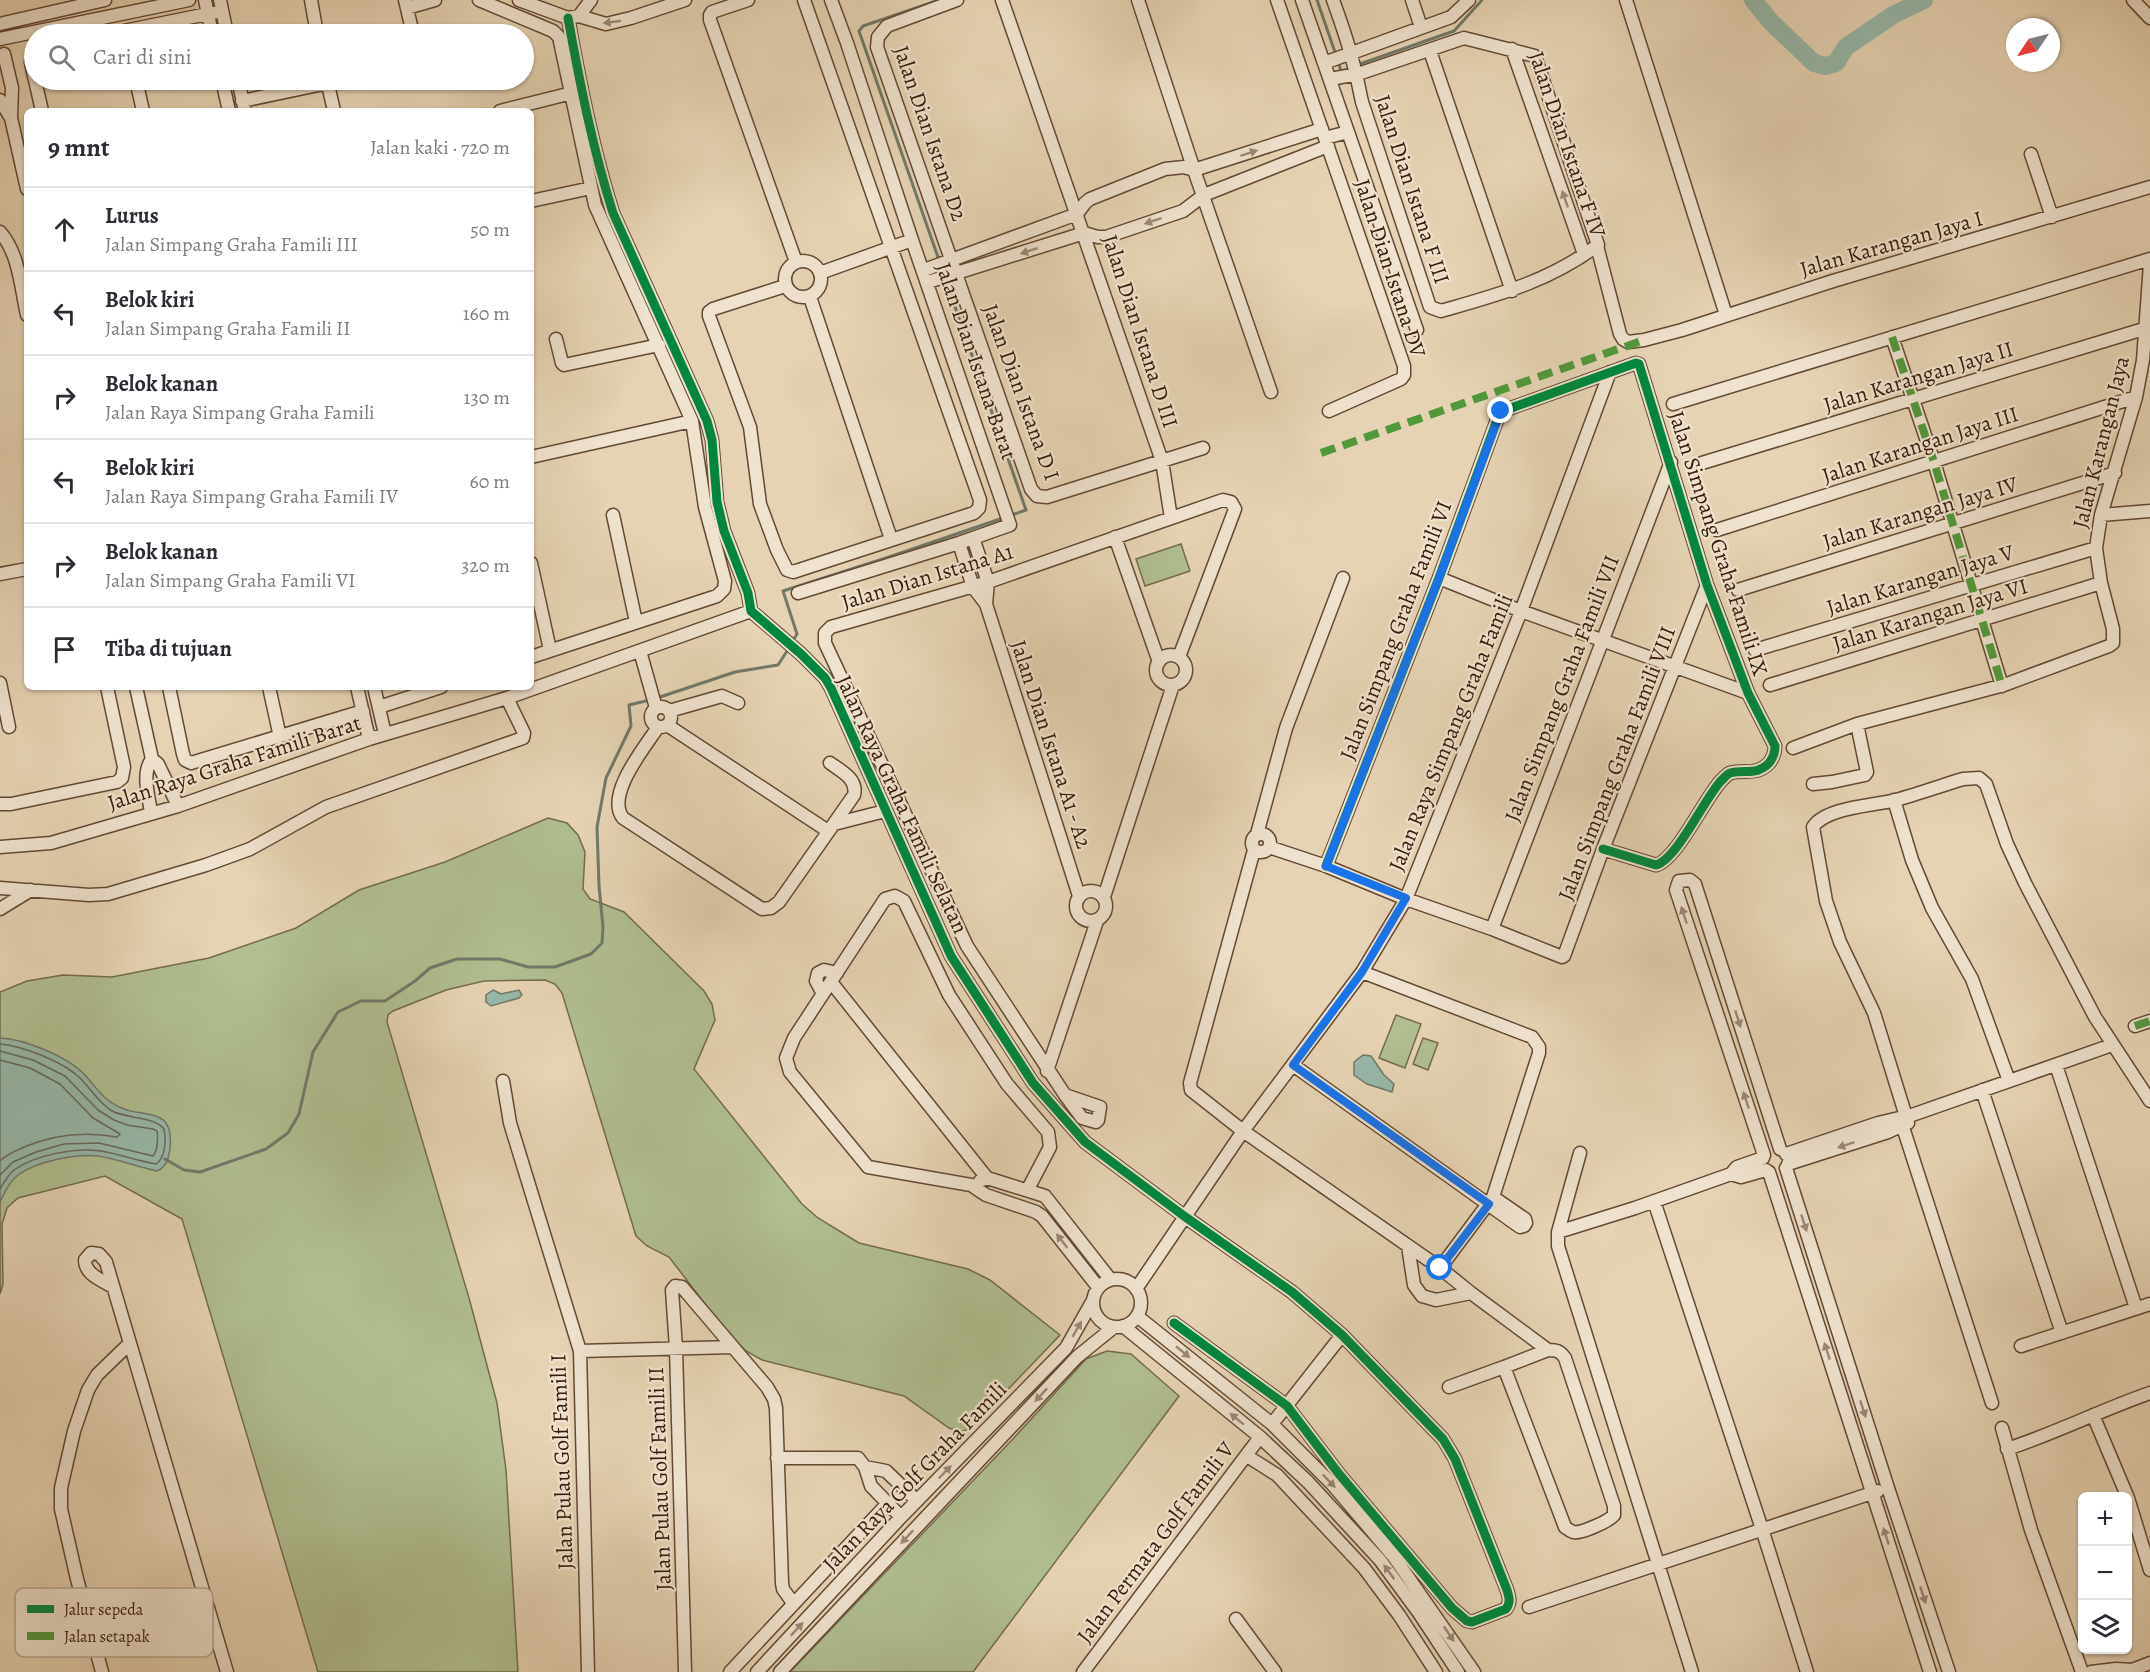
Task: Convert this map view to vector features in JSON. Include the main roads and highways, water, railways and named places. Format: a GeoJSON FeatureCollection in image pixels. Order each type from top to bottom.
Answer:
{"type":"FeatureCollection","features":[{"type":"Feature","properties":{"kind":"water"},"geometry":{"type":"Polygon","coordinates":[[[493,990],[501,994],[519,990],[522,995],[519,998],[491,1006],[486,1002],[486,995],[493,990]]]}},
{"type":"Feature","properties":{"kind":"water"},"geometry":{"type":"Polygon","coordinates":[[[0,1038],[21,1042],[56,1055],[83,1073],[112,1103],[122,1108],[161,1118],[167,1124],[170,1134],[170,1149],[165,1165],[157,1171],[98,1156],[56,1159],[18,1175],[9,1184],[0,1202],[0,1038]]]}},
{"type":"Feature","properties":{"kind":"water"},"geometry":{"type":"Polygon","coordinates":[[[1363,1055],[1371,1056],[1384,1075],[1394,1084],[1392,1092],[1367,1084],[1354,1075],[1354,1062],[1363,1055]]]}},
{"type":"Feature","properties":{"kind":"waterway"},"geometry":{"type":"LineString","coordinates":[[939,0],[863,26],[859,31],[939,260]]}},
{"type":"Feature","properties":{"kind":"waterway"},"geometry":{"type":"LineString","coordinates":[[1317,0],[1336,55]]}},
{"type":"Feature","properties":{"kind":"waterway"},"geometry":{"type":"LineString","coordinates":[[1357,65],[1454,31],[1482,0]]}},
{"type":"Feature","properties":{"kind":"waterway"},"geometry":{"type":"LineString","coordinates":[[1753,0],[1771,22],[1814,63],[1826,66],[1836,63],[1846,47],[1893,15],[1924,0]]}},
{"type":"Feature","properties":{"kind":"waterway"},"geometry":{"type":"LineString","coordinates":[[1338,61],[1341,71],[1351,68]]}},
{"type":"Feature","properties":{"kind":"waterway"},"geometry":{"type":"LineString","coordinates":[[946,281],[1026,510],[1009,516]]}},
{"type":"Feature","properties":{"kind":"waterway"},"geometry":{"type":"LineString","coordinates":[[792,642],[797,634],[783,591],[1003,518]]}},
{"type":"Feature","properties":{"kind":"waterway"},"geometry":{"type":"LineString","coordinates":[[657,698],[735,672],[778,665],[789,648]]}},
{"type":"Feature","properties":{"kind":"waterway"},"geometry":{"type":"LineString","coordinates":[[165,1159],[184,1170],[200,1172],[266,1149],[288,1133],[299,1114],[313,1052],[338,1012],[361,1001],[385,1001],[430,968],[457,959],[500,959],[528,967],[555,967],[591,954],[602,943],[597,827],[606,778],[631,726],[629,705],[650,700]]}}]}
